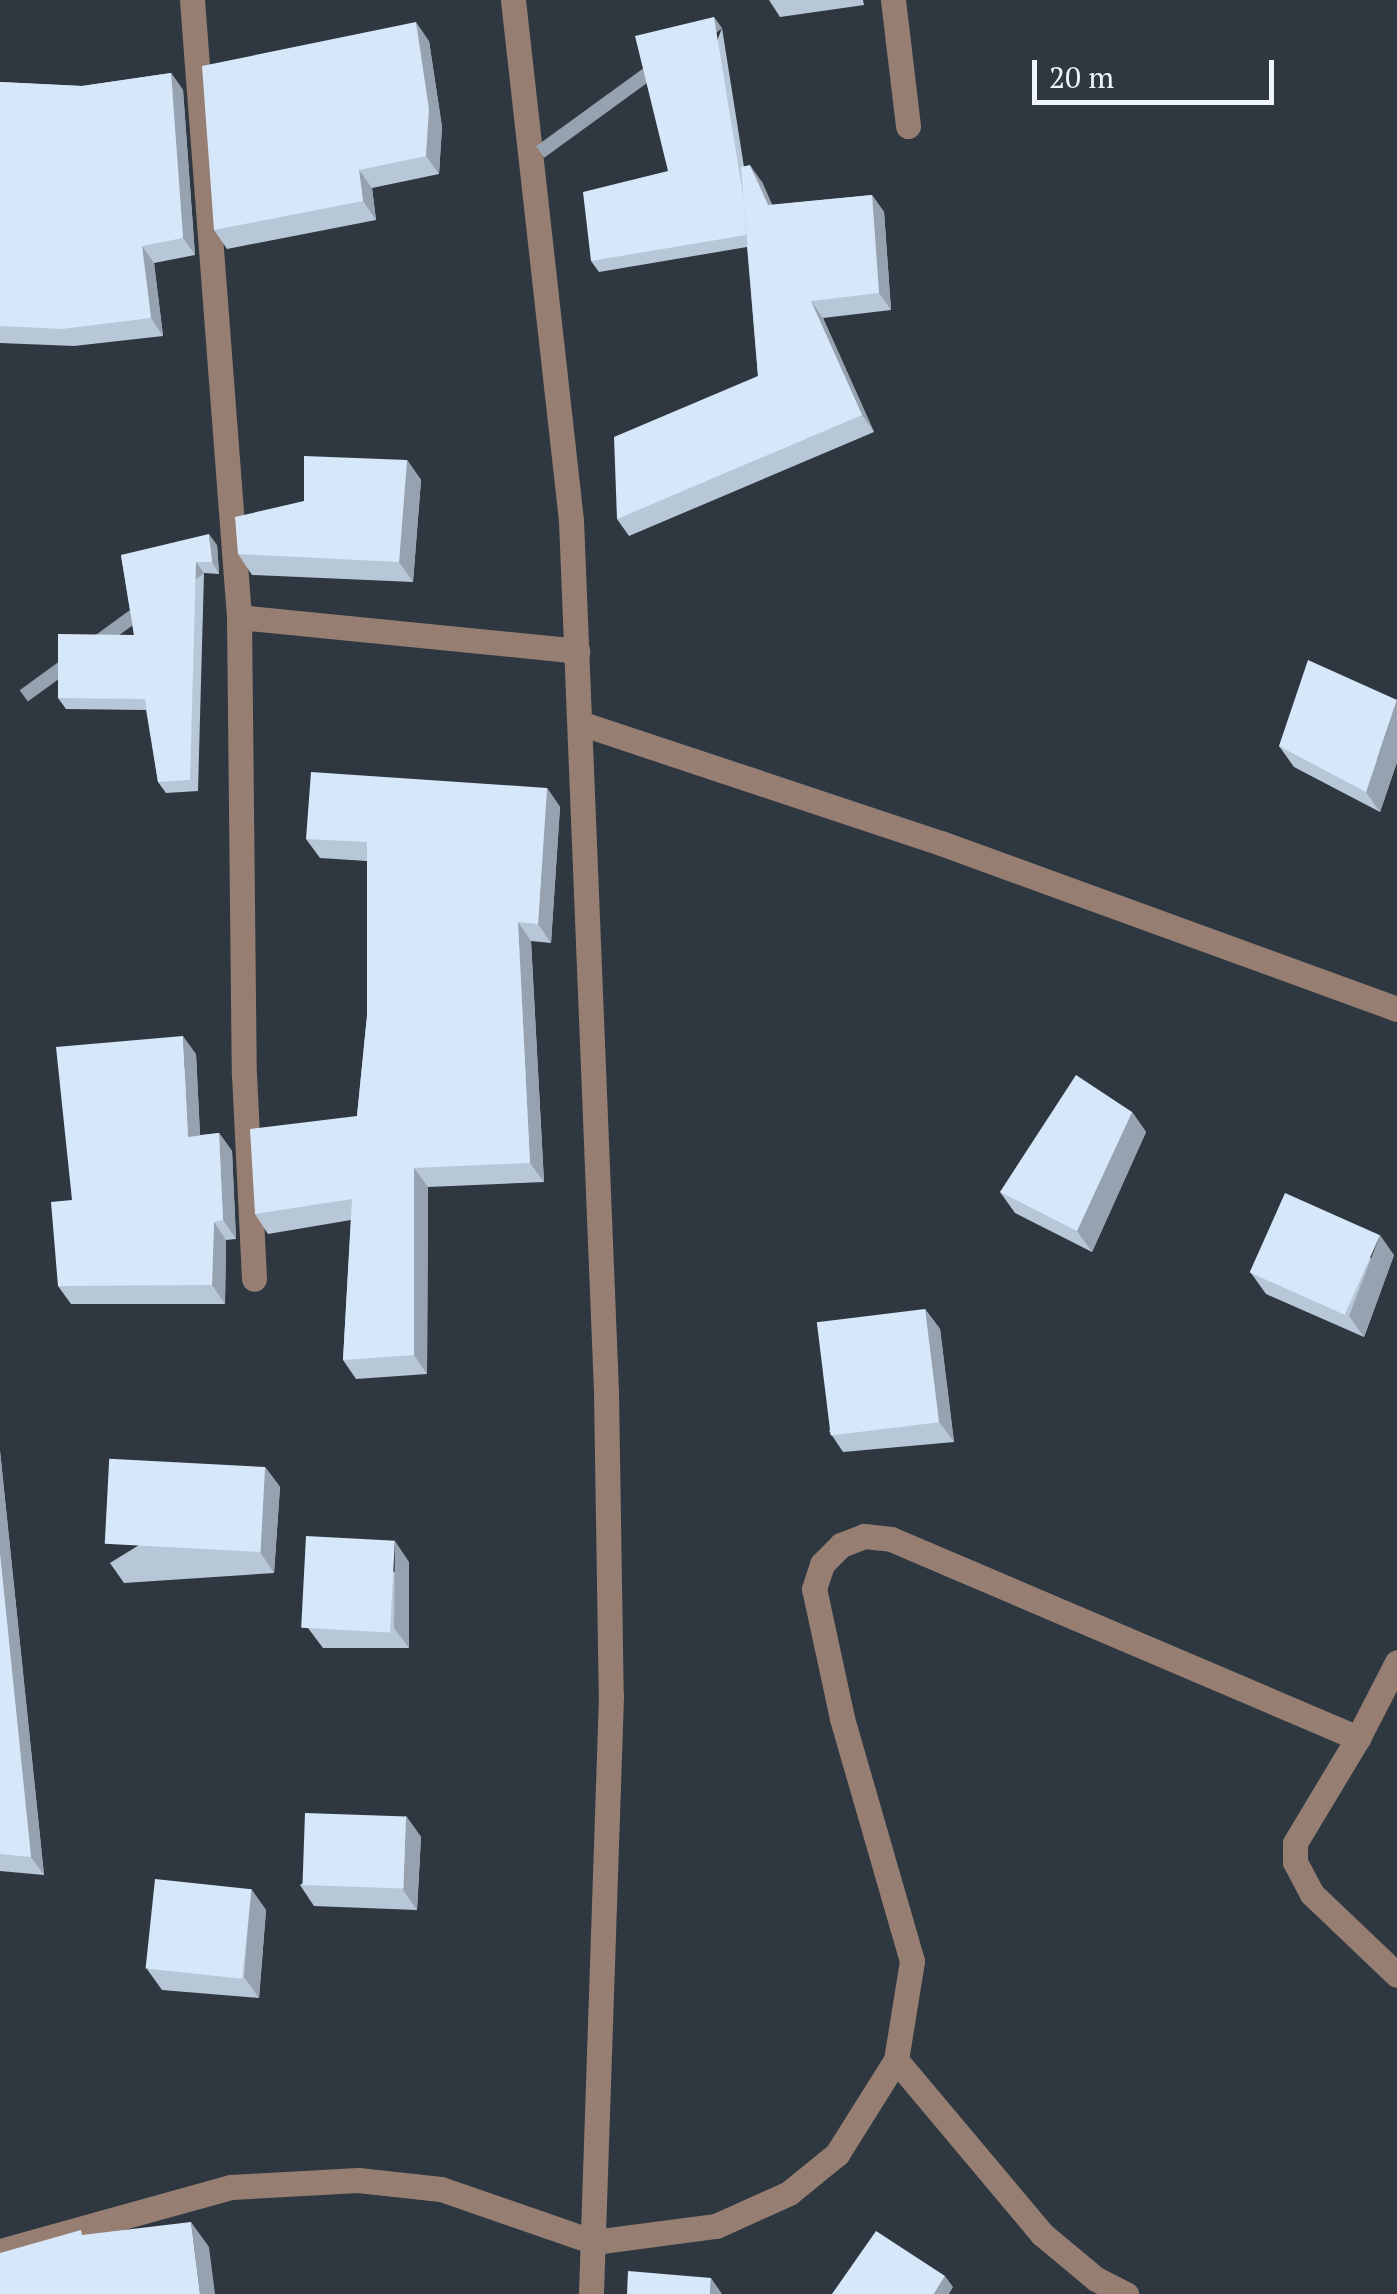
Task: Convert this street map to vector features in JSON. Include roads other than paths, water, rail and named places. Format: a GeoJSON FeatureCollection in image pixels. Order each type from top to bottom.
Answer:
{"type":"FeatureCollection","features":[{"type":"Feature","properties":{"kind":"street"},"geometry":{"type":"LineString","coordinates":[[192,0],[240,617],[244,1074],[254,1279]]}},
{"type":"Feature","properties":{"kind":"street"},"geometry":{"type":"LineString","coordinates":[[513,0],[571,520],[583,724],[611,1696],[591,2294]]}},
{"type":"Feature","properties":{"kind":"street"},"geometry":{"type":"LineString","coordinates":[[893,0],[908,126]]}},
{"type":"Feature","properties":{"kind":"street"},"geometry":{"type":"LineString","coordinates":[[240,617],[577,651]]}},
{"type":"Feature","properties":{"kind":"street"},"geometry":{"type":"LineString","coordinates":[[583,724],[941,843],[1397,1009]]}},
{"type":"Feature","properties":{"kind":"street"},"geometry":{"type":"LineString","coordinates":[[0,2251],[231,2187],[358,2180],[441,2188],[594,2242],[716,2226],[789,2193],[837,2154],[896,2060],[912,1961],[842,1718],[814,1590],[822,1564],[840,1545],[864,1536],[891,1539],[1358,1738]]}},
{"type":"Feature","properties":{"kind":"street"},"geometry":{"type":"LineString","coordinates":[[1397,1662],[1296,1843],[1295,1862],[1312,1894],[1397,1976]]}},
{"type":"Feature","properties":{"kind":"street"},"geometry":{"type":"LineString","coordinates":[[896,2060],[1042,2234],[1096,2279],[1126,2294]]}}]}
